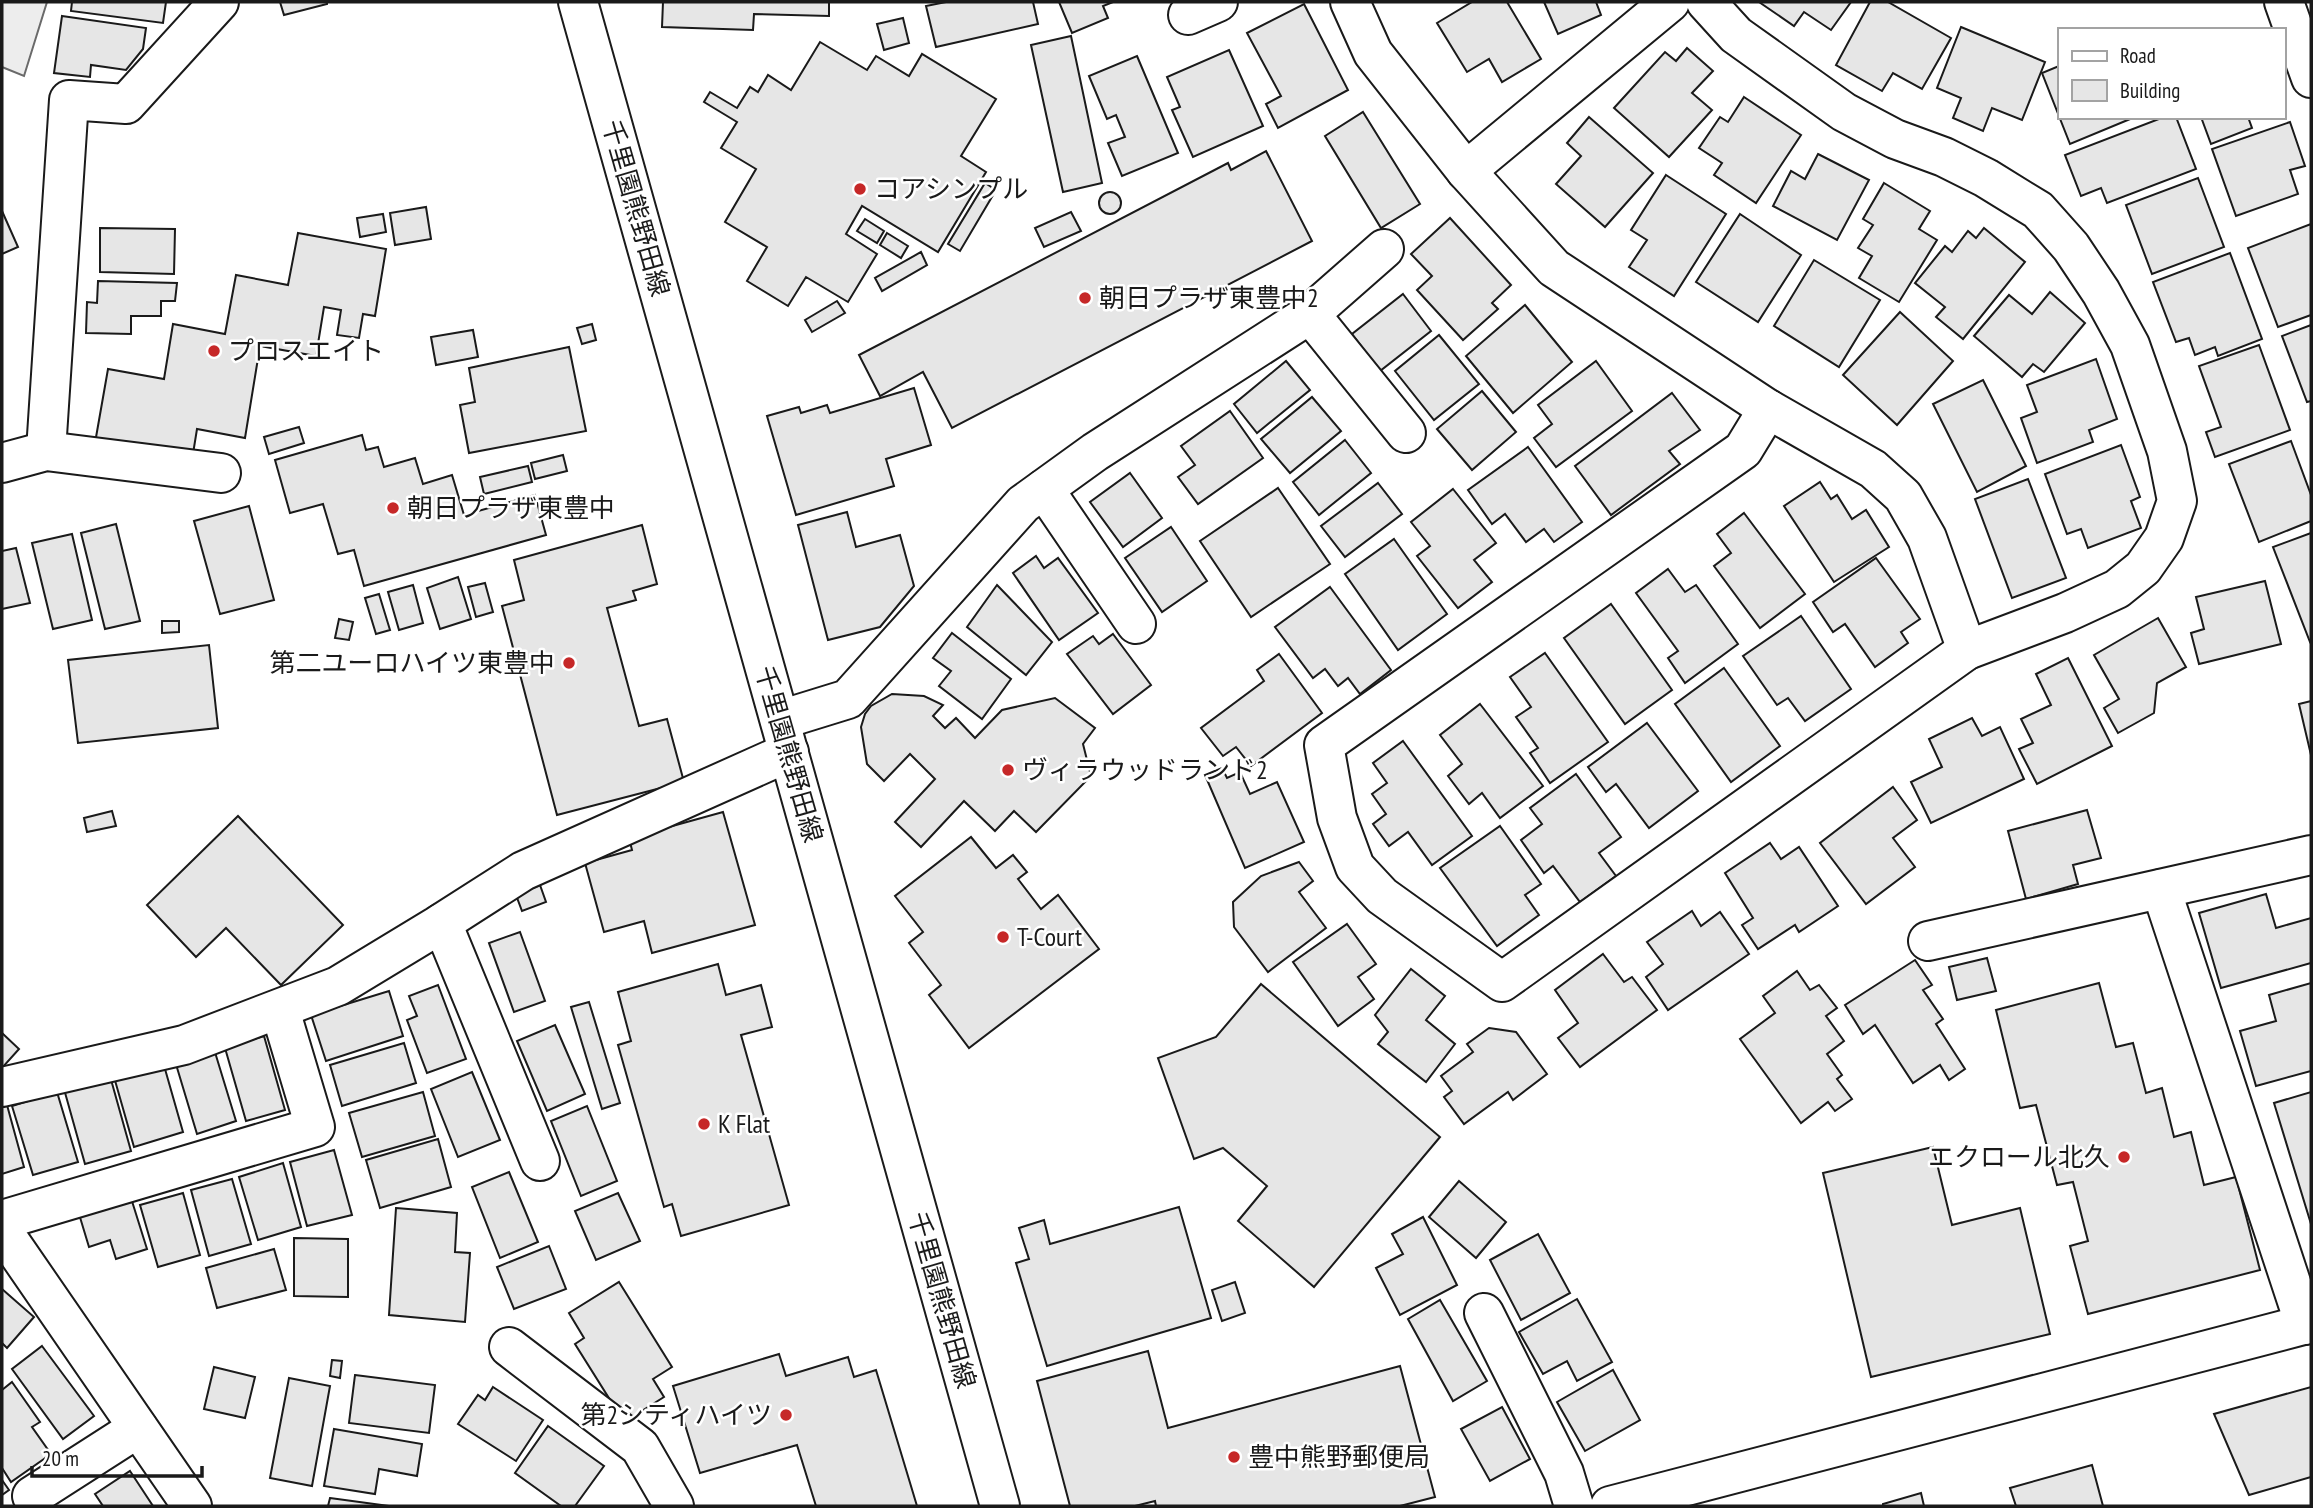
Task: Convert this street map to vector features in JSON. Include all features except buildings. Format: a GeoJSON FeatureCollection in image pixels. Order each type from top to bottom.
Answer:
{"type":"FeatureCollection","features":[{"type":"Feature","properties":{"kind":"street"},"geometry":{"type":"LineString","coordinates":[[46,451],[69,100],[125,104],[219,2]]}},
{"type":"Feature","properties":{"kind":"street","name":"千里園熊野田線"},"geometry":{"type":"LineString","coordinates":[[578,2],[1000,1506]]}},
{"type":"Feature","properties":{"kind":"street"},"geometry":{"type":"LineString","coordinates":[[1350,2],[1373,53],[1466,171],[1554,268],[1768,409],[1873,468],[1903,496],[1927,538],[1967,650]]}},
{"type":"Feature","properties":{"kind":"street"},"geometry":{"type":"LineString","coordinates":[[1466,171],[1670,2]]}},
{"type":"Feature","properties":{"kind":"street"},"geometry":{"type":"LineString","coordinates":[[1706,2],[1736,36],[1844,112],[1895,139],[1944,157],[1986,178],[2038,210],[2071,247],[2101,292],[2130,345],[2167,451],[2177,501],[2164,538],[2143,568],[2117,589],[2064,613],[1967,650],[1502,982],[1382,895],[1355,867],[1337,818],[1324,745],[1743,450],[1768,409]]}},
{"type":"Feature","properties":{"kind":"street"},"geometry":{"type":"LineString","coordinates":[[2284,2],[2311,78]]}},
{"type":"Feature","properties":{"kind":"street"},"geometry":{"type":"LineString","coordinates":[[2,1087],[184,1045],[338,986],[523,871],[784,736],[848,699],[1023,504],[1095,452],[1310,314],[1384,250]]}},
{"type":"Feature","properties":{"kind":"street"},"geometry":{"type":"LineString","coordinates":[[1310,314],[1406,433]]}},
{"type":"Feature","properties":{"kind":"street"},"geometry":{"type":"LineString","coordinates":[[2,463],[46,451],[221,473]]}},
{"type":"Feature","properties":{"kind":"street"},"geometry":{"type":"LineString","coordinates":[[1044,489],[1136,624]]}},
{"type":"Feature","properties":{"kind":"street"},"geometry":{"type":"LineString","coordinates":[[1928,941],[2311,855]]}},
{"type":"Feature","properties":{"kind":"street"},"geometry":{"type":"LineString","coordinates":[[1610,1506],[2308,1324],[2161,889]]}},
{"type":"Feature","properties":{"kind":"street"},"geometry":{"type":"LineString","coordinates":[[442,923],[540,1161]]}},
{"type":"Feature","properties":{"kind":"street"},"geometry":{"type":"LineString","coordinates":[[2,1220],[315,1127],[281,1010]]}},
{"type":"Feature","properties":{"kind":"street"},"geometry":{"type":"LineString","coordinates":[[2,1230],[192,1506]]}},
{"type":"Feature","properties":{"kind":"street"},"geometry":{"type":"LineString","coordinates":[[1484,1313],[1563,1473],[1574,1506]]}},
{"type":"Feature","properties":{"kind":"street"},"geometry":{"type":"LineString","coordinates":[[509,1347],[640,1447],[674,1506]]}},
{"type":"Feature","properties":{"kind":"street"},"geometry":{"type":"LineString","coordinates":[[32,1496],[138,1428]]}},
{"type":"Feature","properties":{"kind":"shaded area"},"geometry":{"type":"Polygon","coordinates":[[[2,2],[47,2],[24,76],[2,67],[2,2]]]}},
{"type":"Feature","properties":{"kind":"place","name":"コアシンプル"},"geometry":{"type":"Point","coordinates":[860,189]}},
{"type":"Feature","properties":{"kind":"place","name":"朝日プラザ東豊中2"},"geometry":{"type":"Point","coordinates":[1085,298]}},
{"type":"Feature","properties":{"kind":"place","name":"プロスエイト"},"geometry":{"type":"Point","coordinates":[214,351]}},
{"type":"Feature","properties":{"kind":"place","name":"朝日プラザ東豊中"},"geometry":{"type":"Point","coordinates":[393,508]}},
{"type":"Feature","properties":{"kind":"place","name":"第二ユーロハイツ東豊中"},"geometry":{"type":"Point","coordinates":[569,663]}},
{"type":"Feature","properties":{"kind":"place","name":"ヴィラウッドランド2"},"geometry":{"type":"Point","coordinates":[1008,770]}},
{"type":"Feature","properties":{"kind":"place","name":"T-Court"},"geometry":{"type":"Point","coordinates":[1003,937]}},
{"type":"Feature","properties":{"kind":"place","name":"K Flat"},"geometry":{"type":"Point","coordinates":[704,1124]}},
{"type":"Feature","properties":{"kind":"place","name":"エクロール北久"},"geometry":{"type":"Point","coordinates":[2124,1157]}},
{"type":"Feature","properties":{"kind":"place","name":"第2シティハイツ"},"geometry":{"type":"Point","coordinates":[786,1415]}},
{"type":"Feature","properties":{"kind":"place","name":"豊中熊野郵便局"},"geometry":{"type":"Point","coordinates":[1234,1457]}}]}
